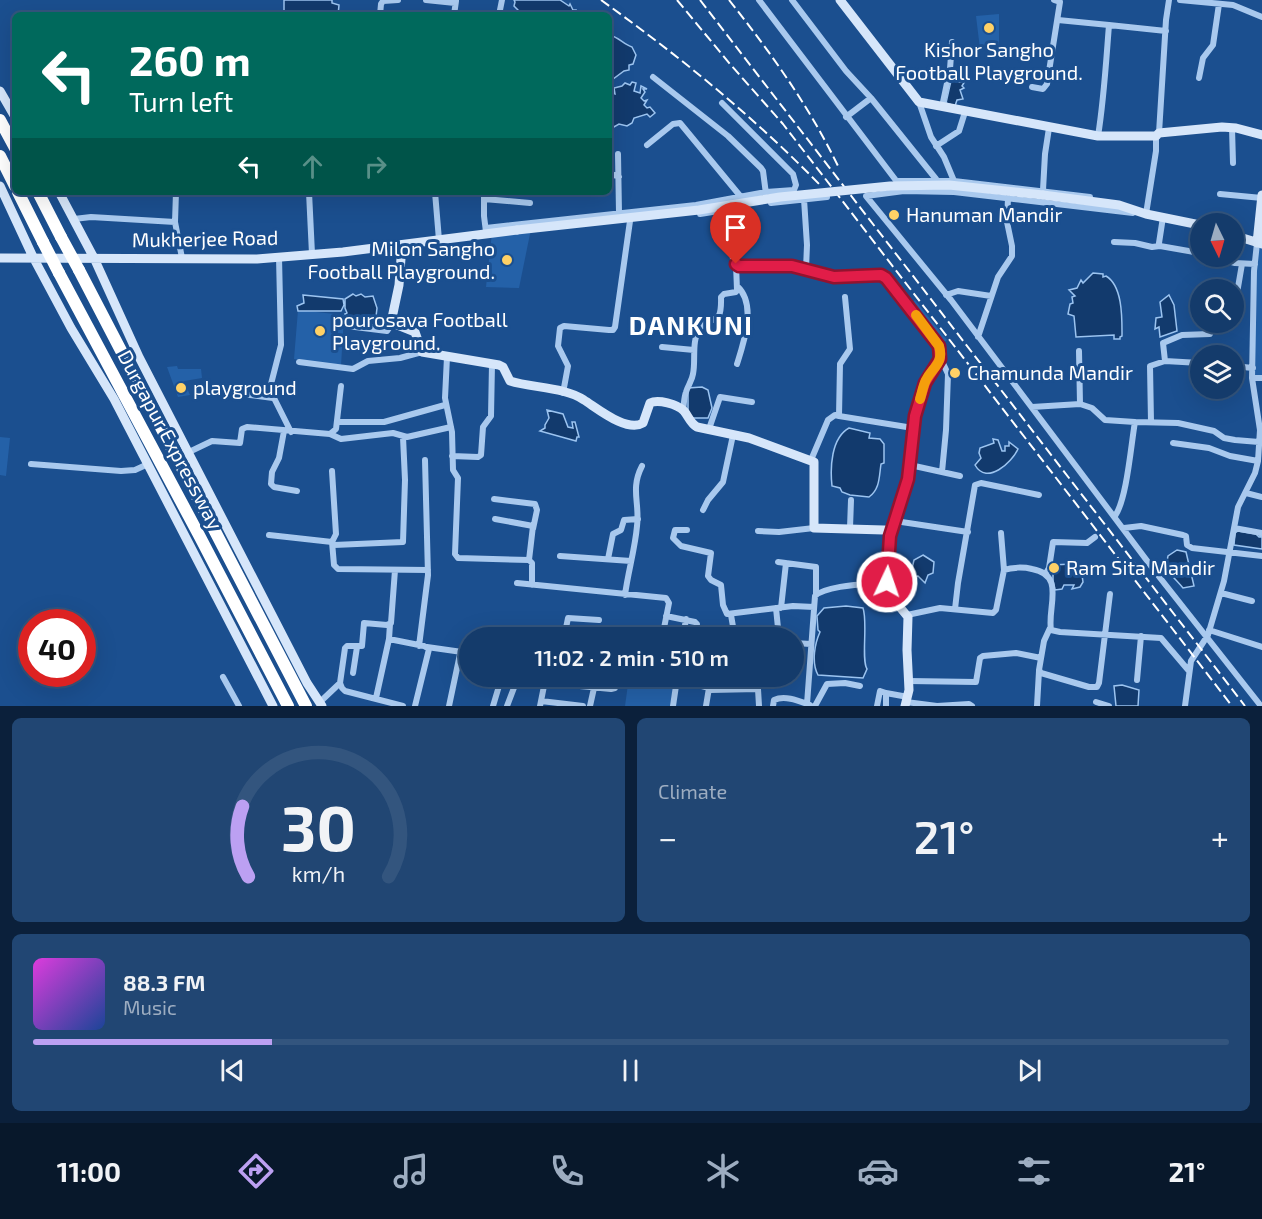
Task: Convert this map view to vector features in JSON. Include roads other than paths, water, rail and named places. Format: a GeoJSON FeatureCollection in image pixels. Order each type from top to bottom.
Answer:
{"type":"FeatureCollection","features":[{"type":"Feature","properties":{"kind":"highway"},"geometry":{"type":"LineString","coordinates":[[0,120],[12,142]]}},
{"type":"Feature","properties":{"kind":"highway"},"geometry":{"type":"LineString","coordinates":[[0,156],[12,180]]}},
{"type":"Feature","properties":{"kind":"highway","name":"Durgapur Expressway"},"geometry":{"type":"LineString","coordinates":[[20,195],[288,706]]}},
{"type":"Feature","properties":{"kind":"highway","name":"Durgapur Expressway"},"geometry":{"type":"LineString","coordinates":[[40,195],[306,706]]}},
{"type":"Feature","properties":{"kind":"street"},"geometry":{"type":"LineString","coordinates":[[378,2],[398,0]]}},
{"type":"Feature","properties":{"kind":"street"},"geometry":{"type":"LineString","coordinates":[[426,0],[455,1]]}},
{"type":"Feature","properties":{"kind":"street"},"geometry":{"type":"LineString","coordinates":[[759,0],[904,191]]}},
{"type":"Feature","properties":{"kind":"street"},"geometry":{"type":"LineString","coordinates":[[792,0],[846,71],[871,98],[936,180]]}},
{"type":"Feature","properties":{"kind":"street"},"geometry":{"type":"LineString","coordinates":[[840,0],[919,102],[931,137],[944,157],[954,181]]}},
{"type":"Feature","properties":{"kind":"street"},"geometry":{"type":"LineString","coordinates":[[1145,213],[1156,151],[1169,0]]}},
{"type":"Feature","properties":{"kind":"street"},"geometry":{"type":"LineString","coordinates":[[1180,0],[1233,5],[1262,17]]}},
{"type":"Feature","properties":{"kind":"street"},"geometry":{"type":"LineString","coordinates":[[1032,87],[1043,89],[1047,84],[1058,20],[1058,1]]}},
{"type":"Feature","properties":{"kind":"street"},"geometry":{"type":"LineString","coordinates":[[1199,78],[1203,58],[1213,45],[1220,4]]}},
{"type":"Feature","properties":{"kind":"street"},"geometry":{"type":"LineString","coordinates":[[1058,20],[1166,31]]}},
{"type":"Feature","properties":{"kind":"street"},"geometry":{"type":"LineString","coordinates":[[1098,136],[1109,25]]}},
{"type":"Feature","properties":{"kind":"street"},"geometry":{"type":"LineString","coordinates":[[945,108],[943,102],[950,69],[951,42]]}},
{"type":"Feature","properties":{"kind":"street"},"geometry":{"type":"LineString","coordinates":[[652,77],[728,136],[764,171],[767,203]]}},
{"type":"Feature","properties":{"kind":"street"},"geometry":{"type":"LineString","coordinates":[[0,91],[12,112]]}},
{"type":"Feature","properties":{"kind":"street"},"geometry":{"type":"LineString","coordinates":[[846,117],[871,98]]}},
{"type":"Feature","properties":{"kind":"street"},"geometry":{"type":"LineString","coordinates":[[919,102],[1098,136],[1157,135],[1212,128],[1232,128],[1262,135]]}},
{"type":"Feature","properties":{"kind":"street"},"geometry":{"type":"LineString","coordinates":[[486,231],[696,205],[766,192],[794,190],[795,178],[722,103]]}},
{"type":"Feature","properties":{"kind":"street"},"geometry":{"type":"LineString","coordinates":[[936,146],[959,131],[965,111]]}},
{"type":"Feature","properties":{"kind":"street"},"geometry":{"type":"LineString","coordinates":[[647,145],[674,124],[680,123],[741,197]]}},
{"type":"Feature","properties":{"kind":"street"},"geometry":{"type":"LineString","coordinates":[[1043,190],[1049,128]]}},
{"type":"Feature","properties":{"kind":"street"},"geometry":{"type":"LineString","coordinates":[[1232,128],[1233,163]]}},
{"type":"Feature","properties":{"kind":"street"},"geometry":{"type":"LineString","coordinates":[[618,154],[619,213]]}},
{"type":"Feature","properties":{"kind":"street"},"geometry":{"type":"LineString","coordinates":[[612,174],[619,177]]}},
{"type":"Feature","properties":{"kind":"street"},"geometry":{"type":"LineString","coordinates":[[896,181],[954,181],[1043,190],[1113,201],[1140,208],[1145,213]]}},
{"type":"Feature","properties":{"kind":"street","name":"Mukherjee Road"},"geometry":{"type":"LineString","coordinates":[[0,258],[279,257],[402,245],[486,231],[517,230],[699,210],[780,197],[918,184],[950,185],[1119,205],[1190,223]]}},
{"type":"Feature","properties":{"kind":"street"},"geometry":{"type":"LineString","coordinates":[[0,186],[33,257],[71,328],[114,399],[273,706]]}},
{"type":"Feature","properties":{"kind":"street"},"geometry":{"type":"LineString","coordinates":[[1145,213],[954,192],[904,191],[866,196],[946,295],[1157,574],[1209,633],[1262,706]]}},
{"type":"Feature","properties":{"kind":"street"},"geometry":{"type":"LineString","coordinates":[[1185,706],[1191,661],[1209,633],[1230,553],[1238,507],[1255,473],[1258,461],[1259,421],[1252,378],[1255,264],[1260,243],[1262,196],[1220,194]]}},
{"type":"Feature","properties":{"kind":"street"},"geometry":{"type":"LineString","coordinates":[[61,195],[94,258],[139,357],[321,704],[340,683],[345,648],[362,644],[364,623],[390,624]]}},
{"type":"Feature","properties":{"kind":"street"},"geometry":{"type":"LineString","coordinates":[[176,195],[174,222],[182,258]]}},
{"type":"Feature","properties":{"kind":"street"},"geometry":{"type":"LineString","coordinates":[[309,195],[312,254]]}},
{"type":"Feature","properties":{"kind":"street"},"geometry":{"type":"LineString","coordinates":[[435,195],[439,240]]}},
{"type":"Feature","properties":{"kind":"street"},"geometry":{"type":"LineString","coordinates":[[486,231],[484,195],[531,203]]}},
{"type":"Feature","properties":{"kind":"street"},"geometry":{"type":"LineString","coordinates":[[486,231],[493,236],[827,197]]}},
{"type":"Feature","properties":{"kind":"street"},"geometry":{"type":"LineString","coordinates":[[978,337],[998,277],[1012,256],[1007,222],[1008,198]]}},
{"type":"Feature","properties":{"kind":"street"},"geometry":{"type":"LineString","coordinates":[[804,199],[806,269]]}},
{"type":"Feature","properties":{"kind":"street"},"geometry":{"type":"LineString","coordinates":[[683,410],[686,391],[693,376],[694,350],[701,327],[717,319],[720,313],[721,297],[724,294],[735,292],[737,286],[730,210]]}},
{"type":"Feature","properties":{"kind":"street"},"geometry":{"type":"LineString","coordinates":[[74,219],[91,217],[174,222]]}},
{"type":"Feature","properties":{"kind":"street"},"geometry":{"type":"LineString","coordinates":[[1161,246],[1159,243],[1163,217]]}},
{"type":"Feature","properties":{"kind":"street"},"geometry":{"type":"LineString","coordinates":[[563,393],[568,366],[558,346],[560,328],[564,326],[613,330],[615,327],[630,221]]}},
{"type":"Feature","properties":{"kind":"street"},"geometry":{"type":"LineString","coordinates":[[1244,238],[1260,243]]}},
{"type":"Feature","properties":{"kind":"street"},"geometry":{"type":"LineString","coordinates":[[1114,242],[1131,242],[1190,251]]}},
{"type":"Feature","properties":{"kind":"street"},"geometry":{"type":"LineString","coordinates":[[348,326],[387,331],[393,322],[402,245]]}},
{"type":"Feature","properties":{"kind":"street"},"geometry":{"type":"LineString","coordinates":[[279,257],[281,345],[271,384],[273,398],[287,431],[272,472],[271,484],[274,487],[297,491]]}},
{"type":"Feature","properties":{"kind":"street"},"geometry":{"type":"LineString","coordinates":[[736,264],[806,269],[834,277],[875,275],[886,278],[939,346],[940,359],[948,374],[942,472]]}},
{"type":"Feature","properties":{"kind":"street"},"geometry":{"type":"LineString","coordinates":[[1244,264],[1255,264]]}},
{"type":"Feature","properties":{"kind":"street"},"geometry":{"type":"LineString","coordinates":[[737,286],[745,295],[747,317],[737,363]]}},
{"type":"Feature","properties":{"kind":"street"},"geometry":{"type":"LineString","coordinates":[[946,295],[958,291],[991,296]]}},
{"type":"Feature","properties":{"kind":"street"},"geometry":{"type":"LineString","coordinates":[[839,416],[840,364],[850,349],[845,297]]}},
{"type":"Feature","properties":{"kind":"street"},"geometry":{"type":"LineString","coordinates":[[393,322],[416,332],[422,352]]}},
{"type":"Feature","properties":{"kind":"street"},"geometry":{"type":"LineString","coordinates":[[1165,361],[1163,343],[1182,334],[1210,333]]}},
{"type":"Feature","properties":{"kind":"street"},"geometry":{"type":"LineString","coordinates":[[662,347],[694,350]]}},
{"type":"Feature","properties":{"kind":"street"},"geometry":{"type":"LineString","coordinates":[[1079,351],[1080,404]]}},
{"type":"Feature","properties":{"kind":"street"},"geometry":{"type":"LineString","coordinates":[[299,362],[353,369],[368,361],[400,358],[422,352],[503,367],[508,378],[513,382],[584,399],[612,418],[636,426],[643,423],[650,403],[653,401],[683,410],[693,425],[767,444],[812,460],[815,465],[813,528]]}},
{"type":"Feature","properties":{"kind":"street"},"geometry":{"type":"LineString","coordinates":[[447,357],[446,405],[451,427],[453,470],[458,478],[454,554],[456,557],[529,561]]}},
{"type":"Feature","properties":{"kind":"street"},"geometry":{"type":"LineString","coordinates":[[906,702],[909,681],[907,615],[889,594],[887,582],[890,536],[908,479],[913,428],[925,383],[940,359]]}},
{"type":"Feature","properties":{"kind":"street"},"geometry":{"type":"LineString","coordinates":[[1151,422],[1149,368],[1152,364],[1165,361],[1190,362]]}},
{"type":"Feature","properties":{"kind":"street"},"geometry":{"type":"LineString","coordinates":[[452,456],[478,457],[481,454],[483,428],[490,416],[492,364]]}},
{"type":"Feature","properties":{"kind":"street"},"geometry":{"type":"LineString","coordinates":[[1244,367],[1253,368]]}},
{"type":"Feature","properties":{"kind":"street"},"geometry":{"type":"LineString","coordinates":[[1252,378],[1262,378]]}},
{"type":"Feature","properties":{"kind":"street"},"geometry":{"type":"LineString","coordinates":[[330,434],[335,431],[341,386]]}},
{"type":"Feature","properties":{"kind":"street"},"geometry":{"type":"LineString","coordinates":[[234,393],[273,398]]}},
{"type":"Feature","properties":{"kind":"street"},"geometry":{"type":"LineString","coordinates":[[709,429],[720,397],[752,402]]}},
{"type":"Feature","properties":{"kind":"street"},"geometry":{"type":"LineString","coordinates":[[1032,407],[1080,404],[1092,408],[1105,420],[1178,423],[1214,431],[1224,438],[1259,442]]}},
{"type":"Feature","properties":{"kind":"street"},"geometry":{"type":"LineString","coordinates":[[337,422],[384,422],[446,405]]}},
{"type":"Feature","properties":{"kind":"street"},"geometry":{"type":"LineString","coordinates":[[812,460],[828,420],[835,416],[913,428]]}},
{"type":"Feature","properties":{"kind":"street"},"geometry":{"type":"LineString","coordinates":[[1115,516],[1120,510],[1135,422]]}},
{"type":"Feature","properties":{"kind":"street"},"geometry":{"type":"LineString","coordinates":[[189,452],[212,441],[240,443],[243,429],[247,427],[330,434],[341,439],[393,433],[403,437],[451,427]]}},
{"type":"Feature","properties":{"kind":"street"},"geometry":{"type":"LineString","coordinates":[[703,510],[723,482],[733,435]]}},
{"type":"Feature","properties":{"kind":"street"},"geometry":{"type":"LineString","coordinates":[[269,535],[371,545],[403,542],[405,480],[403,437]]}},
{"type":"Feature","properties":{"kind":"street"},"geometry":{"type":"LineString","coordinates":[[1221,452],[1224,438]]}},
{"type":"Feature","properties":{"kind":"street"},"geometry":{"type":"LineString","coordinates":[[1173,443],[1209,448],[1230,456],[1258,461]]}},
{"type":"Feature","properties":{"kind":"street"},"geometry":{"type":"LineString","coordinates":[[423,646],[424,602],[428,589],[425,460]]}},
{"type":"Feature","properties":{"kind":"street"},"geometry":{"type":"LineString","coordinates":[[31,464],[121,471],[135,470],[148,465]]}},
{"type":"Feature","properties":{"kind":"street"},"geometry":{"type":"LineString","coordinates":[[910,465],[960,476]]}},
{"type":"Feature","properties":{"kind":"street"},"geometry":{"type":"LineString","coordinates":[[625,595],[638,519],[634,490],[642,466]]}},
{"type":"Feature","properties":{"kind":"street"},"geometry":{"type":"LineString","coordinates":[[332,471],[336,531],[333,543],[334,565],[338,569],[428,570]]}},
{"type":"Feature","properties":{"kind":"street"},"geometry":{"type":"LineString","coordinates":[[955,609],[977,483],[1008,487],[1039,495]]}},
{"type":"Feature","properties":{"kind":"street"},"geometry":{"type":"LineString","coordinates":[[1246,493],[1262,497]]}},
{"type":"Feature","properties":{"kind":"street"},"geometry":{"type":"LineString","coordinates":[[494,499],[535,504],[537,510],[529,561],[532,563],[532,585]]}},
{"type":"Feature","properties":{"kind":"street"},"geometry":{"type":"LineString","coordinates":[[850,500],[850,528]]}},
{"type":"Feature","properties":{"kind":"street"},"geometry":{"type":"LineString","coordinates":[[495,519],[530,525],[533,529]]}},
{"type":"Feature","properties":{"kind":"street"},"geometry":{"type":"LineString","coordinates":[[608,559],[612,534],[621,530],[624,520],[638,519]]}},
{"type":"Feature","properties":{"kind":"street"},"geometry":{"type":"LineString","coordinates":[[895,521],[968,532]]}},
{"type":"Feature","properties":{"kind":"street"},"geometry":{"type":"LineString","coordinates":[[1124,528],[1141,526],[1183,535],[1187,538],[1189,547],[1262,556]]}},
{"type":"Feature","properties":{"kind":"street"},"geometry":{"type":"LineString","coordinates":[[758,531],[850,528],[885,530],[889,531],[890,536]]}},
{"type":"Feature","properties":{"kind":"street"},"geometry":{"type":"LineString","coordinates":[[1234,528],[1262,534]]}},
{"type":"Feature","properties":{"kind":"street"},"geometry":{"type":"LineString","coordinates":[[687,530],[675,530],[673,538],[681,546],[711,554],[709,579],[721,585],[724,609],[727,614],[779,608],[814,607]]}},
{"type":"Feature","properties":{"kind":"street"},"geometry":{"type":"LineString","coordinates":[[907,615],[934,609],[955,609],[988,614],[995,612],[1004,570],[1001,533]]}},
{"type":"Feature","properties":{"kind":"street"},"geometry":{"type":"LineString","coordinates":[[1037,706],[1041,658],[1045,638],[1050,628],[1053,591],[1046,573],[1053,542],[1087,543],[1095,537]]}},
{"type":"Feature","properties":{"kind":"street"},"geometry":{"type":"LineString","coordinates":[[560,556],[631,561]]}},
{"type":"Feature","properties":{"kind":"street"},"geometry":{"type":"LineString","coordinates":[[778,562],[816,567],[811,644],[811,705]]}},
{"type":"Feature","properties":{"kind":"street"},"geometry":{"type":"LineString","coordinates":[[779,627],[779,608],[786,563]]}},
{"type":"Feature","properties":{"kind":"street"},"geometry":{"type":"LineString","coordinates":[[1004,570],[1026,568],[1046,573]]}},
{"type":"Feature","properties":{"kind":"street"},"geometry":{"type":"LineString","coordinates":[[376,698],[388,639],[395,570]]}},
{"type":"Feature","properties":{"kind":"street"},"geometry":{"type":"LineString","coordinates":[[816,594],[833,589],[887,582]]}},
{"type":"Feature","properties":{"kind":"street"},"geometry":{"type":"LineString","coordinates":[[517,583],[668,599],[664,627]]}},
{"type":"Feature","properties":{"kind":"street"},"geometry":{"type":"LineString","coordinates":[[1221,592],[1252,601]]}},
{"type":"Feature","properties":{"kind":"street"},"geometry":{"type":"LineString","coordinates":[[1039,670],[1047,676],[1097,687],[1110,594]]}},
{"type":"Feature","properties":{"kind":"street"},"geometry":{"type":"LineString","coordinates":[[731,615],[733,627]]}},
{"type":"Feature","properties":{"kind":"street"},"geometry":{"type":"LineString","coordinates":[[666,616],[686,619],[697,623],[697,627]]}},
{"type":"Feature","properties":{"kind":"street"},"geometry":{"type":"LineString","coordinates":[[566,627],[568,618],[599,620]]}},
{"type":"Feature","properties":{"kind":"street"},"geometry":{"type":"LineString","coordinates":[[685,627],[686,619]]}},
{"type":"Feature","properties":{"kind":"street"},"geometry":{"type":"LineString","coordinates":[[1050,628],[1054,631],[1163,639],[1189,671]]}},
{"type":"Feature","properties":{"kind":"street"},"geometry":{"type":"LineString","coordinates":[[1209,633],[1262,647]]}},
{"type":"Feature","properties":{"kind":"street"},"geometry":{"type":"LineString","coordinates":[[1137,680],[1141,636]]}},
{"type":"Feature","properties":{"kind":"street"},"geometry":{"type":"LineString","coordinates":[[388,639],[459,651]]}},
{"type":"Feature","properties":{"kind":"street"},"geometry":{"type":"LineString","coordinates":[[804,644],[811,644]]}},
{"type":"Feature","properties":{"kind":"street"},"geometry":{"type":"LineString","coordinates":[[416,706],[429,651],[423,646]]}},
{"type":"Feature","properties":{"kind":"street"},"geometry":{"type":"LineString","coordinates":[[353,672],[357,647]]}},
{"type":"Feature","properties":{"kind":"street"},"geometry":{"type":"LineString","coordinates":[[909,681],[975,682],[983,656],[1016,653],[1041,658]]}},
{"type":"Feature","properties":{"kind":"street"},"geometry":{"type":"LineString","coordinates":[[449,706],[459,659]]}},
{"type":"Feature","properties":{"kind":"street"},"geometry":{"type":"LineString","coordinates":[[223,677],[239,706]]}},
{"type":"Feature","properties":{"kind":"street"},"geometry":{"type":"LineString","coordinates":[[340,683],[345,691],[403,706]]}},
{"type":"Feature","properties":{"kind":"street"},"geometry":{"type":"LineString","coordinates":[[811,705],[827,684],[845,683],[860,686]]}},
{"type":"Feature","properties":{"kind":"street"},"geometry":{"type":"LineString","coordinates":[[493,706],[499,687]]}},
{"type":"Feature","properties":{"kind":"street"},"geometry":{"type":"LineString","coordinates":[[507,706],[514,687]]}},
{"type":"Feature","properties":{"kind":"street"},"geometry":{"type":"LineString","coordinates":[[544,687],[541,704],[583,706]]}},
{"type":"Feature","properties":{"kind":"street"},"geometry":{"type":"LineString","coordinates":[[588,687],[614,689],[615,687]]}},
{"type":"Feature","properties":{"kind":"street"},"geometry":{"type":"LineString","coordinates":[[673,706],[675,687]]}},
{"type":"Feature","properties":{"kind":"street"},"geometry":{"type":"LineString","coordinates":[[704,687],[758,689],[759,706]]}},
{"type":"Feature","properties":{"kind":"street"},"geometry":{"type":"LineString","coordinates":[[590,706],[594,688]]}},
{"type":"Feature","properties":{"kind":"street"},"geometry":{"type":"LineString","coordinates":[[706,706],[707,688]]}},
{"type":"Feature","properties":{"kind":"street"},"geometry":{"type":"LineString","coordinates":[[877,706],[880,691],[906,702],[925,705],[969,704],[972,706]]}},
{"type":"Feature","properties":{"kind":"street"},"geometry":{"type":"LineString","coordinates":[[886,693],[886,706]]}},
{"type":"Feature","properties":{"kind":"street"},"geometry":{"type":"LineString","coordinates":[[773,706],[774,700],[778,698],[797,700],[811,705]]}},
{"type":"Feature","properties":{"kind":"street"},"geometry":{"type":"LineString","coordinates":[[1096,702],[1109,706]]}},
{"type":"Feature","properties":{"kind":"railway"},"geometry":{"type":"LineString","coordinates":[[601,0],[715,88],[820,185]]}},
{"type":"Feature","properties":{"kind":"railway"},"geometry":{"type":"LineString","coordinates":[[677,0],[783,124],[1232,706]]}},
{"type":"Feature","properties":{"kind":"railway"},"geometry":{"type":"LineString","coordinates":[[700,0],[1245,706]]}},
{"type":"Feature","properties":{"kind":"railway"},"geometry":{"type":"LineString","coordinates":[[729,0],[788,80],[815,122],[838,166]]}},
{"type":"Feature","properties":{"kind":"place","name":"Kishor Sangho Football Playground."},"geometry":{"type":"Point","coordinates":[989,28]}},
{"type":"Feature","properties":{"kind":"place","name":"Hanuman Mandir"},"geometry":{"type":"Point","coordinates":[894,215]}},
{"type":"Feature","properties":{"kind":"place","name":"Milon Sangho Football Playground."},"geometry":{"type":"Point","coordinates":[507,260]}},
{"type":"Feature","properties":{"kind":"place","name":"pourosava Football Playground."},"geometry":{"type":"Point","coordinates":[320,331]}},
{"type":"Feature","properties":{"kind":"place","name":"Chamunda Mandir"},"geometry":{"type":"Point","coordinates":[955,373]}},
{"type":"Feature","properties":{"kind":"place","name":"playground"},"geometry":{"type":"Point","coordinates":[181,388]}},
{"type":"Feature","properties":{"kind":"place","name":"Ram Sita Mandir"},"geometry":{"type":"Point","coordinates":[1054,568]}},
{"type":"Feature","properties":{"kind":"district","name":"DANKUNI"},"geometry":{"type":"Point","coordinates":[691,326]}}]}
